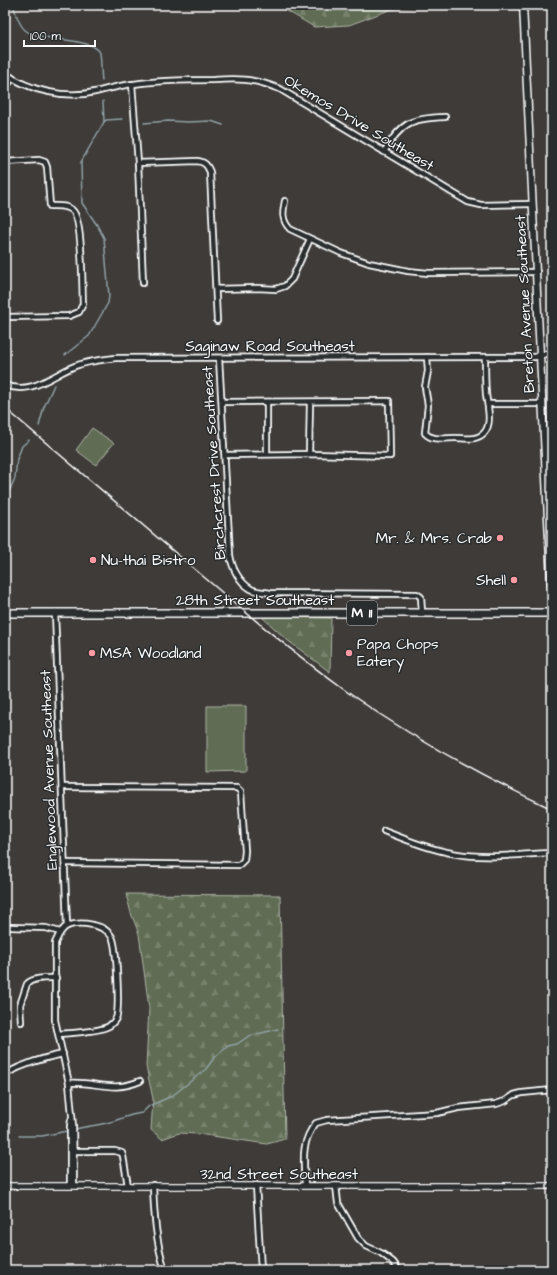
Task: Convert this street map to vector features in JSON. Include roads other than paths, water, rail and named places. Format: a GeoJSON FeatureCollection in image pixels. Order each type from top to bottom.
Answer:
{"type":"FeatureCollection","features":[{"type":"Feature","properties":{"kind":"main road","name":"Breton Avenue Southeast"},"geometry":{"type":"LineString","coordinates":[[523,5],[552,602]]}},
{"type":"Feature","properties":{"kind":"main road","name":"28th Street Southeast"},"geometry":{"type":"LineString","coordinates":[[5,613],[552,613]]}},
{"type":"Feature","properties":{"kind":"street","name":"Okemos Drive Southeast"},"geometry":{"type":"LineString","coordinates":[[5,73],[12,78],[36,88],[66,94],[95,92],[132,84],[178,80],[253,80],[280,89],[468,202],[481,205],[533,204]]}},
{"type":"Feature","properties":{"kind":"street"},"geometry":{"type":"LineString","coordinates":[[5,89],[12,78]]}},
{"type":"Feature","properties":{"kind":"street"},"geometry":{"type":"LineString","coordinates":[[132,84],[138,163],[143,283]]}},
{"type":"Feature","properties":{"kind":"street"},"geometry":{"type":"LineString","coordinates":[[384,152],[400,130],[412,121],[425,117],[445,117]]}},
{"type":"Feature","properties":{"kind":"street"},"geometry":{"type":"LineString","coordinates":[[5,162],[40,160],[45,162],[47,167],[50,206],[70,208],[75,212],[78,220],[83,304],[79,312],[69,316],[5,318]]}},
{"type":"Feature","properties":{"kind":"street"},"geometry":{"type":"LineString","coordinates":[[138,163],[202,161],[208,167],[210,172],[217,321]]}},
{"type":"Feature","properties":{"kind":"street"},"geometry":{"type":"LineString","coordinates":[[285,201],[283,219],[285,224],[290,229],[341,253],[369,263],[408,271],[428,273],[537,272]]}},
{"type":"Feature","properties":{"kind":"street"},"geometry":{"type":"LineString","coordinates":[[216,289],[276,289],[285,286],[292,280],[310,239]]}},
{"type":"Feature","properties":{"kind":"street","name":"Saginaw Road Southeast"},"geometry":{"type":"LineString","coordinates":[[5,385],[14,388],[33,387],[69,369],[98,360],[115,358],[535,357],[552,352]]}},
{"type":"Feature","properties":{"kind":"street"},"geometry":{"type":"LineString","coordinates":[[427,357],[428,370],[426,386],[428,405],[425,433],[432,437],[474,438],[485,432],[488,420],[485,357]]}},
{"type":"Feature","properties":{"kind":"street","name":"Birchcrest Drive Southeast"},"geometry":{"type":"LineString","coordinates":[[220,358],[231,562],[238,576],[246,585],[258,591],[270,593],[417,594],[420,597],[422,613]]}},
{"type":"Feature","properties":{"kind":"street"},"geometry":{"type":"LineString","coordinates":[[222,402],[389,401],[390,456],[309,454],[225,455]]}},
{"type":"Feature","properties":{"kind":"street"},"geometry":{"type":"LineString","coordinates":[[267,402],[267,454]]}},
{"type":"Feature","properties":{"kind":"street"},"geometry":{"type":"LineString","coordinates":[[309,454],[310,402]]}},
{"type":"Feature","properties":{"kind":"street"},"geometry":{"type":"LineString","coordinates":[[488,404],[543,404]]}},
{"type":"Feature","properties":{"kind":"street","name":"Englewood Avenue Southeast"},"geometry":{"type":"LineString","coordinates":[[54,612],[67,926]]}},
{"type":"Feature","properties":{"kind":"street"},"geometry":{"type":"LineString","coordinates":[[62,787],[237,788],[240,790],[242,797],[245,851],[244,860],[239,865],[65,863]]}},
{"type":"Feature","properties":{"kind":"street"},"geometry":{"type":"LineString","coordinates":[[384,831],[430,848],[458,854],[487,856],[552,853]]}},
{"type":"Feature","properties":{"kind":"street"},"geometry":{"type":"LineString","coordinates":[[58,1034],[99,1030],[109,1027],[117,1015],[114,947],[112,937],[100,928],[78,924],[67,926],[60,932],[55,943],[55,1020],[58,1034],[63,1054],[69,1083],[74,1151],[72,1186]]}},
{"type":"Feature","properties":{"kind":"street"},"geometry":{"type":"LineString","coordinates":[[10,927],[46,928],[60,932]]}},
{"type":"Feature","properties":{"kind":"street"},"geometry":{"type":"LineString","coordinates":[[21,1022],[20,1005],[29,981],[36,979],[56,978]]}},
{"type":"Feature","properties":{"kind":"street"},"geometry":{"type":"LineString","coordinates":[[5,1074],[40,1059],[63,1054]]}},
{"type":"Feature","properties":{"kind":"street"},"geometry":{"type":"LineString","coordinates":[[69,1083],[78,1082],[116,1087],[130,1086],[140,1081]]}},
{"type":"Feature","properties":{"kind":"street"},"geometry":{"type":"LineString","coordinates":[[305,1186],[304,1151],[307,1138],[316,1123],[327,1120],[437,1113],[458,1108],[496,1104],[505,1101],[514,1095],[522,1093],[552,1090]]}},
{"type":"Feature","properties":{"kind":"street"},"geometry":{"type":"LineString","coordinates":[[72,1116],[70,1126],[72,1186]]}},
{"type":"Feature","properties":{"kind":"street"},"geometry":{"type":"LineString","coordinates":[[74,1151],[114,1151],[122,1153],[128,1186]]}},
{"type":"Feature","properties":{"kind":"street"},"geometry":{"type":"LineString","coordinates":[[153,1185],[156,1228],[165,1270]]}},
{"type":"Feature","properties":{"kind":"street"},"geometry":{"type":"LineString","coordinates":[[256,1185],[261,1270]]}},
{"type":"Feature","properties":{"kind":"street","name":"32nd Street Southeast"},"geometry":{"type":"LineString","coordinates":[[5,1186],[552,1186]]}},
{"type":"Feature","properties":{"kind":"street"},"geometry":{"type":"LineString","coordinates":[[336,1186],[338,1203],[358,1238],[366,1246],[381,1253],[393,1262],[399,1270]]}},
{"type":"Feature","properties":{"kind":"waterway"},"geometry":{"type":"LineString","coordinates":[[13,5],[21,25],[25,30],[32,34],[88,44],[96,48],[100,53],[102,81]]}},
{"type":"Feature","properties":{"kind":"waterway"},"geometry":{"type":"LineString","coordinates":[[65,355],[89,336],[108,303],[109,296],[104,238],[82,203],[81,162],[104,122],[103,101]]}},
{"type":"Feature","properties":{"kind":"waterway"},"geometry":{"type":"LineString","coordinates":[[104,122],[106,120],[122,119]]}},
{"type":"Feature","properties":{"kind":"waterway"},"geometry":{"type":"LineString","coordinates":[[144,123],[168,121],[211,121],[223,125]]}},
{"type":"Feature","properties":{"kind":"waterway"},"geometry":{"type":"LineString","coordinates":[[39,426],[44,407],[54,385]]}},
{"type":"Feature","properties":{"kind":"waterway"},"geometry":{"type":"LineString","coordinates":[[5,501],[15,478],[17,459],[22,446],[29,440]]}},
{"type":"Feature","properties":{"kind":"waterway"},"geometry":{"type":"LineString","coordinates":[[76,1129],[142,1113],[149,1106],[172,1096],[206,1069],[214,1058],[228,1046],[237,1044],[249,1036],[278,1029]]}},
{"type":"Feature","properties":{"kind":"waterway"},"geometry":{"type":"LineString","coordinates":[[19,1136],[42,1136],[67,1131]]}},
{"type":"Feature","properties":{"kind":"railway"},"geometry":{"type":"LineString","coordinates":[[5,408],[287,646],[350,694],[374,711],[449,756],[552,809]]}},
{"type":"Feature","properties":{"kind":"place","name":"Mr. & Mrs. Crab"},"geometry":{"type":"Point","coordinates":[500,538]}},
{"type":"Feature","properties":{"kind":"place","name":"Nu-thai Bistro"},"geometry":{"type":"Point","coordinates":[93,560]}},
{"type":"Feature","properties":{"kind":"place","name":"Shell"},"geometry":{"type":"Point","coordinates":[514,580]}},
{"type":"Feature","properties":{"kind":"place","name":"MSA Woodland"},"geometry":{"type":"Point","coordinates":[92,653]}},
{"type":"Feature","properties":{"kind":"place","name":"Papa Chops Eatery"},"geometry":{"type":"Point","coordinates":[349,653]}}]}
